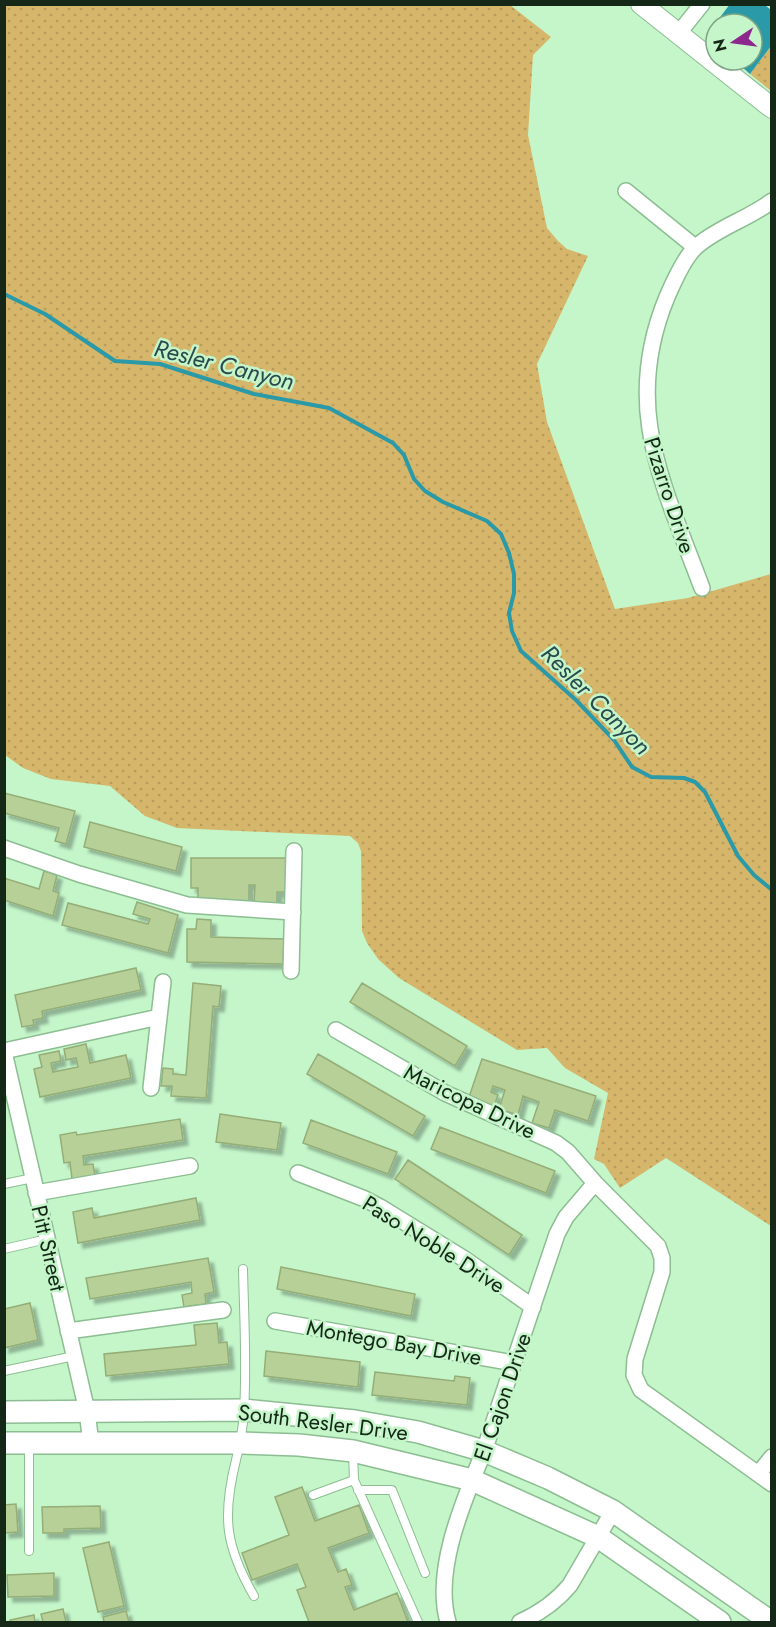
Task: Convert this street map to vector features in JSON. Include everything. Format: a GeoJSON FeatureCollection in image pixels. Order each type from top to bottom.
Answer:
{"type":"FeatureCollection","features":[{"type":"Feature","properties":{"kind":"main road","name":"South Resler Drive"},"geometry":{"type":"LineString","coordinates":[[4,1412],[244,1410],[355,1420],[418,1432],[484,1451],[548,1478],[613,1511],[771,1623]]}},
{"type":"Feature","properties":{"kind":"main road","name":"South Resler Drive"},"geometry":{"type":"LineString","coordinates":[[4,1443],[299,1445],[353,1451],[472,1480],[598,1537],[720,1623]]}},
{"type":"Feature","properties":{"kind":"street"},"geometry":{"type":"LineString","coordinates":[[640,4],[771,108]]}},
{"type":"Feature","properties":{"kind":"street"},"geometry":{"type":"LineString","coordinates":[[678,34],[702,4]]}},
{"type":"Feature","properties":{"kind":"street"},"geometry":{"type":"LineString","coordinates":[[626,190],[695,247]]}},
{"type":"Feature","properties":{"kind":"street","name":"Pizarro Drive"},"geometry":{"type":"LineString","coordinates":[[702,588],[655,462],[648,428],[646,392],[648,369],[660,315],[673,283],[695,247],[716,233],[758,212],[771,201]]}},
{"type":"Feature","properties":{"kind":"street"},"geometry":{"type":"LineString","coordinates":[[4,848],[79,874],[187,905],[292,912]]}},
{"type":"Feature","properties":{"kind":"street"},"geometry":{"type":"LineString","coordinates":[[291,972],[294,851]]}},
{"type":"Feature","properties":{"kind":"street"},"geometry":{"type":"LineString","coordinates":[[151,1088],[163,981]]}},
{"type":"Feature","properties":{"kind":"street"},"geometry":{"type":"LineString","coordinates":[[4,1052],[159,1017]]}},
{"type":"Feature","properties":{"kind":"street","name":"Maricopa Drive"},"geometry":{"type":"LineString","coordinates":[[336,1030],[445,1093],[556,1143],[568,1152],[595,1183],[658,1246],[662,1258],[662,1272],[635,1359],[634,1376],[641,1390],[771,1484]]}},
{"type":"Feature","properties":{"kind":"street","name":"Pitt Street"},"geometry":{"type":"LineString","coordinates":[[4,1052],[87,1412],[91,1444]]}},
{"type":"Feature","properties":{"kind":"street"},"geometry":{"type":"LineString","coordinates":[[36,1194],[190,1167]]}},
{"type":"Feature","properties":{"kind":"street","name":"Paso Noble Drive"},"geometry":{"type":"LineString","coordinates":[[298,1173],[380,1207],[466,1260],[533,1307]]}},
{"type":"Feature","properties":{"kind":"street","name":"El Cajon Drive"},"geometry":{"type":"LineString","coordinates":[[448,1623],[444,1586],[448,1554],[472,1480],[484,1451],[557,1234],[573,1208],[595,1183]]}},
{"type":"Feature","properties":{"kind":"street"},"geometry":{"type":"LineString","coordinates":[[68,1331],[222,1310]]}},
{"type":"Feature","properties":{"kind":"street","name":"Montego Bay Drive"},"geometry":{"type":"LineString","coordinates":[[275,1321],[513,1363]]}},
{"type":"Feature","properties":{"kind":"street"},"geometry":{"type":"LineString","coordinates":[[758,1474],[771,1457]]}},
{"type":"Feature","properties":{"kind":"street"},"geometry":{"type":"LineString","coordinates":[[520,1623],[536,1615],[561,1596],[570,1585],[613,1511]]}},
{"type":"Feature","properties":{"kind":"lane"},"geometry":{"type":"LineString","coordinates":[[4,1184],[33,1178]]}},
{"type":"Feature","properties":{"kind":"lane"},"geometry":{"type":"LineString","coordinates":[[4,1249],[47,1239]]}},
{"type":"Feature","properties":{"kind":"lane"},"geometry":{"type":"LineString","coordinates":[[243,1269],[244,1410],[241,1443],[235,1462],[229,1502],[228,1530],[239,1569],[254,1596]]}},
{"type":"Feature","properties":{"kind":"lane"},"geometry":{"type":"LineString","coordinates":[[4,1371],[74,1356]]}},
{"type":"Feature","properties":{"kind":"lane"},"geometry":{"type":"LineString","coordinates":[[29,1443],[29,1551]]}},
{"type":"Feature","properties":{"kind":"lane"},"geometry":{"type":"LineString","coordinates":[[353,1451],[354,1480],[418,1623]]}},
{"type":"Feature","properties":{"kind":"lane"},"geometry":{"type":"LineString","coordinates":[[313,1495],[354,1480]]}},
{"type":"Feature","properties":{"kind":"lane"},"geometry":{"type":"LineString","coordinates":[[358,1490],[392,1490],[425,1573]]}},
{"type":"Feature","properties":{"kind":"shaded area"},"geometry":{"type":"Polygon","coordinates":[[[217,4],[222,6],[231,4],[510,5],[551,37],[533,55],[528,135],[547,228],[567,249],[588,256],[537,364],[547,422],[615,609],[688,598],[771,574],[771,1226],[666,1158],[620,1188],[604,1164],[594,1159],[608,1093],[565,1068],[547,1048],[517,1050],[399,978],[378,959],[362,931],[361,851],[358,843],[350,836],[177,828],[145,816],[110,786],[51,779],[23,768],[5,755],[5,5],[217,4]]]}},
{"type":"Feature","properties":{"kind":"shaded area"},"geometry":{"type":"Polygon","coordinates":[[[771,46],[771,91],[750,74],[764,72],[764,55],[771,46]]]}},
{"type":"Feature","properties":{"kind":"water"},"geometry":{"type":"Polygon","coordinates":[[[730,4],[765,5],[771,10],[771,46],[764,55],[764,12],[724,12],[730,4]]]}},
{"type":"Feature","properties":{"kind":"building"},"geometry":{"type":"Polygon","coordinates":[[[4,793],[75,811],[66,844],[55,841],[59,828],[4,813],[4,793]]]}},
{"type":"Feature","properties":{"kind":"building"},"geometry":{"type":"Polygon","coordinates":[[[90,822],[182,847],[176,871],[84,847],[90,822]]]}},
{"type":"Feature","properties":{"kind":"building"},"geometry":{"type":"Polygon","coordinates":[[[191,858],[286,858],[286,892],[277,892],[277,903],[254,903],[255,885],[249,885],[249,902],[198,901],[198,888],[191,888],[191,858]]]}},
{"type":"Feature","properties":{"kind":"building"},"geometry":{"type":"Polygon","coordinates":[[[44,871],[57,875],[53,891],[59,893],[53,916],[4,900],[4,878],[39,889],[44,871]]]}},
{"type":"Feature","properties":{"kind":"building"},"geometry":{"type":"Polygon","coordinates":[[[137,902],[178,915],[168,953],[62,925],[68,903],[148,924],[150,919],[133,914],[137,902]]]}},
{"type":"Feature","properties":{"kind":"building"},"geometry":{"type":"Polygon","coordinates":[[[197,919],[211,920],[211,937],[284,939],[283,964],[187,962],[187,929],[196,929],[197,919]]]}},
{"type":"Feature","properties":{"kind":"building"},"geometry":{"type":"Polygon","coordinates":[[[136,968],[141,990],[42,1011],[43,1018],[33,1020],[34,1025],[22,1027],[15,995],[136,968]]]}},
{"type":"Feature","properties":{"kind":"building"},"geometry":{"type":"Polygon","coordinates":[[[193,983],[221,986],[219,1007],[213,1006],[206,1098],[171,1096],[172,1086],[161,1086],[163,1068],[173,1069],[173,1074],[186,1075],[193,983]]]}},
{"type":"Feature","properties":{"kind":"building"},"geometry":{"type":"Polygon","coordinates":[[[362,983],[467,1046],[455,1066],[350,1002],[362,983]]]}},
{"type":"Feature","properties":{"kind":"building"},"geometry":{"type":"Polygon","coordinates":[[[86,1044],[90,1063],[126,1055],[131,1078],[40,1097],[34,1069],[42,1067],[39,1055],[59,1051],[61,1061],[51,1063],[53,1072],[78,1067],[76,1058],[66,1060],[64,1049],[86,1044]]]}},
{"type":"Feature","properties":{"kind":"building"},"geometry":{"type":"Polygon","coordinates":[[[318,1054],[425,1116],[413,1136],[307,1074],[318,1054]]]}},
{"type":"Feature","properties":{"kind":"building"},"geometry":{"type":"Polygon","coordinates":[[[482,1059],[596,1096],[588,1121],[555,1110],[549,1128],[532,1123],[539,1102],[523,1096],[518,1115],[499,1109],[505,1090],[493,1086],[491,1092],[498,1095],[494,1106],[469,1097],[482,1059]]]}},
{"type":"Feature","properties":{"kind":"building"},"geometry":{"type":"Polygon","coordinates":[[[220,1114],[281,1123],[277,1150],[216,1142],[220,1114]]]}},
{"type":"Feature","properties":{"kind":"building"},"geometry":{"type":"Polygon","coordinates":[[[180,1119],[183,1140],[83,1156],[84,1165],[93,1164],[95,1176],[72,1179],[70,1162],[64,1163],[60,1135],[76,1132],[77,1135],[180,1119]]]}},
{"type":"Feature","properties":{"kind":"building"},"geometry":{"type":"Polygon","coordinates":[[[311,1120],[397,1152],[388,1174],[303,1143],[311,1120]]]}},
{"type":"Feature","properties":{"kind":"building"},"geometry":{"type":"Polygon","coordinates":[[[440,1127],[555,1171],[546,1193],[431,1149],[440,1127]]]}},
{"type":"Feature","properties":{"kind":"building"},"geometry":{"type":"Polygon","coordinates":[[[408,1160],[522,1235],[509,1255],[395,1179],[408,1160]]]}},
{"type":"Feature","properties":{"kind":"building"},"geometry":{"type":"Polygon","coordinates":[[[196,1198],[200,1220],[78,1243],[73,1212],[92,1208],[94,1218],[196,1198]]]}},
{"type":"Feature","properties":{"kind":"building"},"geometry":{"type":"Polygon","coordinates":[[[208,1258],[214,1292],[205,1294],[206,1304],[184,1307],[182,1295],[192,1293],[191,1282],[90,1299],[86,1278],[208,1258]]]}},
{"type":"Feature","properties":{"kind":"building"},"geometry":{"type":"Polygon","coordinates":[[[281,1267],[415,1294],[411,1316],[277,1289],[281,1267]]]}},
{"type":"Feature","properties":{"kind":"building"},"geometry":{"type":"Polygon","coordinates":[[[30,1303],[38,1340],[4,1348],[4,1309],[30,1303]]]}},
{"type":"Feature","properties":{"kind":"building"},"geometry":{"type":"Polygon","coordinates":[[[217,1323],[219,1343],[227,1342],[229,1364],[106,1376],[104,1354],[196,1345],[194,1325],[217,1323]]]}},
{"type":"Feature","properties":{"kind":"building"},"geometry":{"type":"Polygon","coordinates":[[[266,1351],[360,1362],[358,1387],[264,1376],[266,1351]]]}},
{"type":"Feature","properties":{"kind":"building"},"geometry":{"type":"Polygon","coordinates":[[[375,1372],[454,1381],[455,1376],[470,1378],[467,1405],[372,1395],[375,1372]]]}},
{"type":"Feature","properties":{"kind":"building"},"geometry":{"type":"Polygon","coordinates":[[[302,1487],[315,1521],[359,1505],[369,1533],[328,1548],[338,1572],[346,1569],[352,1585],[345,1587],[354,1610],[397,1593],[408,1622],[309,1622],[297,1590],[306,1587],[297,1564],[252,1580],[242,1553],[289,1535],[275,1497],[302,1487]]]}},
{"type":"Feature","properties":{"kind":"building"},"geometry":{"type":"Polygon","coordinates":[[[16,1504],[18,1532],[4,1533],[4,1505],[16,1504]]]}},
{"type":"Feature","properties":{"kind":"building"},"geometry":{"type":"Polygon","coordinates":[[[100,1506],[101,1528],[64,1529],[64,1533],[43,1533],[42,1507],[100,1506]]]}},
{"type":"Feature","properties":{"kind":"building"},"geometry":{"type":"Polygon","coordinates":[[[109,1542],[124,1606],[98,1612],[83,1548],[109,1542]]]}},
{"type":"Feature","properties":{"kind":"building"},"geometry":{"type":"Polygon","coordinates":[[[54,1573],[54,1596],[8,1597],[7,1575],[54,1573]]]}},
{"type":"Feature","properties":{"kind":"building"},"geometry":{"type":"Polygon","coordinates":[[[63,1609],[66,1622],[43,1622],[41,1614],[63,1609]]]}},
{"type":"Feature","properties":{"kind":"building"},"geometry":{"type":"Polygon","coordinates":[[[126,1611],[129,1622],[104,1622],[103,1617],[126,1611]]]}},
{"type":"Feature","properties":{"kind":"building"},"geometry":{"type":"Polygon","coordinates":[[[34,1615],[35,1622],[10,1622],[10,1620],[34,1615]]]}},
{"type":"Feature","properties":{"kind":"waterway","name":"Resler Canyon"},"geometry":{"type":"LineString","coordinates":[[4,294],[45,314],[115,361],[160,364],[254,394],[329,408],[393,443],[404,455],[414,479],[425,491],[443,502],[487,521],[501,534],[514,574],[514,593],[509,613],[512,631],[521,651],[576,700],[614,740],[632,767],[651,777],[684,778],[695,782],[705,792],[738,856],[754,875],[772,890]]}}]}
